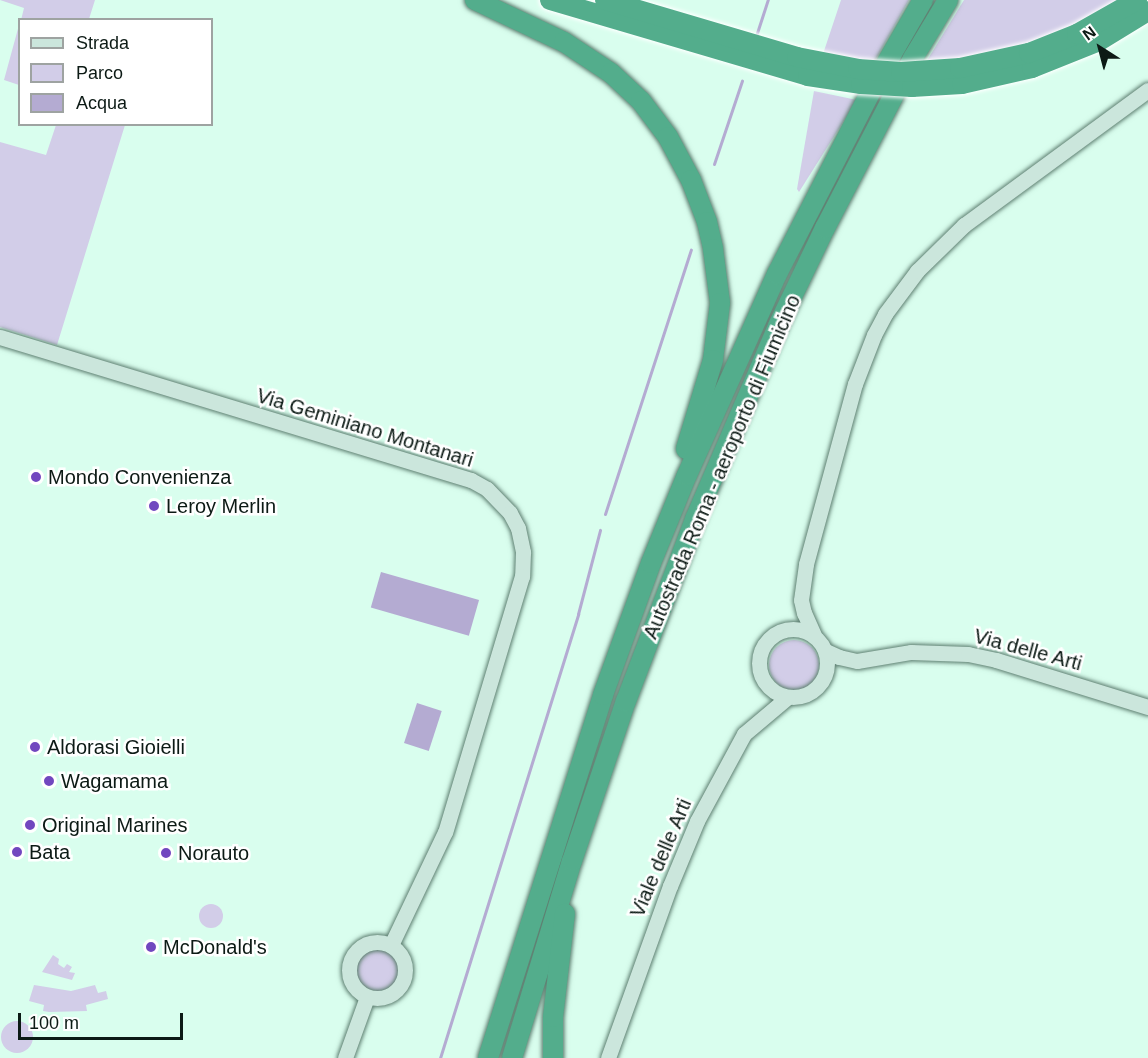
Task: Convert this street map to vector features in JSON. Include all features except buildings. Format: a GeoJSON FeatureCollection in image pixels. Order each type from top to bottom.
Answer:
{"type":"FeatureCollection","features":[{"type":"Feature","properties":{"kind":"highway"},"geometry":{"type":"LineString","coordinates":[[475,0],[564,42],[626,85],[668,137],[691,180],[707,222],[720,290],[717,338],[707,381],[651,563]]}},
{"type":"Feature","properties":{"kind":"highway"},"geometry":{"type":"LineString","coordinates":[[550,0],[782,70],[835,81],[886,86],[962,84],[1032,68],[1092,44],[1148,11]]}},
{"type":"Feature","properties":{"kind":"highway"},"geometry":{"type":"LineString","coordinates":[[605,0],[797,57],[858,69],[901,72],[960,68],[1029,53],[1077,34],[1137,0]]}},
{"type":"Feature","properties":{"kind":"highway","name":"Autostrada Roma - aeroporto di Fiumicino"},"geometry":{"type":"LineString","coordinates":[[488,1058],[603,695],[651,563],[772,284],[876,81],[923,0]]}},
{"type":"Feature","properties":{"kind":"highway","name":"Autostrada Roma - aeroporto di Fiumicino"},"geometry":{"type":"LineString","coordinates":[[512,1058],[572,861],[660,608],[736,422],[778,326],[840,199],[913,58],[948,0]]}},
{"type":"Feature","properties":{"kind":"highway"},"geometry":{"type":"LineString","coordinates":[[553,1058],[555,995],[572,861]]}},
{"type":"Feature","properties":{"kind":"street"},"geometry":{"type":"LineString","coordinates":[[822,681],[828,661],[826,651],[814,635],[801,600],[806,564],[855,384],[874,334],[885,314],[917,271],[969,220],[1148,90]]}},
{"type":"Feature","properties":{"kind":"street","name":"Via Geminiano Montanari"},"geometry":{"type":"LineString","coordinates":[[0,337],[471,480],[487,489],[510,513],[518,528],[524,552],[522,576],[447,825],[391,945]]}},
{"type":"Feature","properties":{"kind":"street"},"geometry":{"type":"LineString","coordinates":[[788,697],[777,693],[762,677],[759,666],[764,644],[782,630],[804,630],[814,635]]}},
{"type":"Feature","properties":{"kind":"street","name":"Via delle Arti"},"geometry":{"type":"LineString","coordinates":[[826,651],[857,661],[897,653],[924,651],[968,654],[996,660],[1148,707]]}},
{"type":"Feature","properties":{"kind":"street","name":"Viale delle Arti"},"geometry":{"type":"LineString","coordinates":[[608,1058],[670,886],[697,821],[733,751],[744,734],[788,697],[807,694],[822,681],[857,661]]}},
{"type":"Feature","properties":{"kind":"street"},"geometry":{"type":"LineString","coordinates":[[372,943],[391,945],[403,959],[405,977],[400,986],[386,997],[368,997],[354,986],[350,978],[351,961],[356,952],[372,943]]}},
{"type":"Feature","properties":{"kind":"street"},"geometry":{"type":"LineString","coordinates":[[345,1058],[368,997]]}},
{"type":"Feature","properties":{"kind":"green space"},"geometry":{"type":"Polygon","coordinates":[[[0,0],[95,0],[89,18],[22,18],[24,8],[0,0]]]}},
{"type":"Feature","properties":{"kind":"green space"},"geometry":{"type":"Polygon","coordinates":[[[841,0],[909,0],[873,64],[822,57],[841,0]]]}},
{"type":"Feature","properties":{"kind":"green space"},"geometry":{"type":"Polygon","coordinates":[[[964,0],[1126,0],[1039,44],[923,67],[964,0]]]}},
{"type":"Feature","properties":{"kind":"green space"},"geometry":{"type":"Polygon","coordinates":[[[18,29],[18,85],[4,80],[18,29]]]}},
{"type":"Feature","properties":{"kind":"green space"},"geometry":{"type":"Polygon","coordinates":[[[814,91],[857,100],[799,192],[797,189],[814,91]]]}},
{"type":"Feature","properties":{"kind":"green space"},"geometry":{"type":"Polygon","coordinates":[[[56,126],[125,126],[57,345],[0,327],[0,142],[46,155],[56,126]]]}},
{"type":"Feature","properties":{"kind":"green space"},"geometry":{"type":"Polygon","coordinates":[[[789,640],[799,640],[812,647],[819,660],[819,670],[812,683],[799,690],[789,690],[780,686],[773,679],[769,670],[769,660],[773,651],[780,644],[789,640]]]}},
{"type":"Feature","properties":{"kind":"green space"},"geometry":{"type":"Polygon","coordinates":[[[211,904],[220,907],[223,916],[220,925],[211,928],[202,925],[199,916],[202,907],[211,904]]]}},
{"type":"Feature","properties":{"kind":"green space"},"geometry":{"type":"Polygon","coordinates":[[[378,947],[387,948],[394,953],[399,960],[399,978],[394,985],[387,990],[378,991],[369,990],[362,985],[357,978],[356,969],[357,960],[362,953],[369,948],[378,947]]]}},
{"type":"Feature","properties":{"kind":"green space"},"geometry":{"type":"Polygon","coordinates":[[[53,955],[59,959],[58,964],[64,968],[67,964],[72,967],[69,972],[75,973],[72,980],[42,972],[53,955]]]}},
{"type":"Feature","properties":{"kind":"green space"},"geometry":{"type":"Polygon","coordinates":[[[34,985],[71,991],[95,985],[98,993],[106,991],[108,999],[86,1005],[87,1011],[43,1011],[44,1005],[29,1001],[34,985]]]}},
{"type":"Feature","properties":{"kind":"green space"},"geometry":{"type":"Polygon","coordinates":[[[17,1021],[28,1026],[33,1037],[28,1048],[17,1053],[6,1048],[1,1037],[6,1026],[17,1021]]]}},
{"type":"Feature","properties":{"kind":"water"},"geometry":{"type":"Polygon","coordinates":[[[381,572],[479,600],[469,636],[371,608],[381,572]]]}},
{"type":"Feature","properties":{"kind":"water"},"geometry":{"type":"Polygon","coordinates":[[[417,703],[442,711],[429,751],[404,743],[417,703]]]}},
{"type":"Feature","properties":{"kind":"waterway"},"geometry":{"type":"LineString","coordinates":[[756,36],[768,0]]}},
{"type":"Feature","properties":{"kind":"waterway"},"geometry":{"type":"LineString","coordinates":[[714,164],[742,81]]}},
{"type":"Feature","properties":{"kind":"waterway"},"geometry":{"type":"LineString","coordinates":[[605,514],[691,250]]}},
{"type":"Feature","properties":{"kind":"waterway"},"geometry":{"type":"LineString","coordinates":[[440,1058],[578,614],[600,530]]}},
{"type":"Feature","properties":{"kind":"place","name":"Mondo Convenienza"},"geometry":{"type":"Point","coordinates":[36,477]}},
{"type":"Feature","properties":{"kind":"place","name":"Leroy Merlin"},"geometry":{"type":"Point","coordinates":[154,506]}},
{"type":"Feature","properties":{"kind":"place","name":"Aldorasi Gioielli"},"geometry":{"type":"Point","coordinates":[35,747]}},
{"type":"Feature","properties":{"kind":"place","name":"Wagamama"},"geometry":{"type":"Point","coordinates":[49,781]}},
{"type":"Feature","properties":{"kind":"place","name":"Original Marines"},"geometry":{"type":"Point","coordinates":[30,825]}},
{"type":"Feature","properties":{"kind":"place","name":"Bata"},"geometry":{"type":"Point","coordinates":[17,852]}},
{"type":"Feature","properties":{"kind":"place","name":"Norauto"},"geometry":{"type":"Point","coordinates":[166,853]}},
{"type":"Feature","properties":{"kind":"place","name":"McDonald's"},"geometry":{"type":"Point","coordinates":[151,947]}}]}
